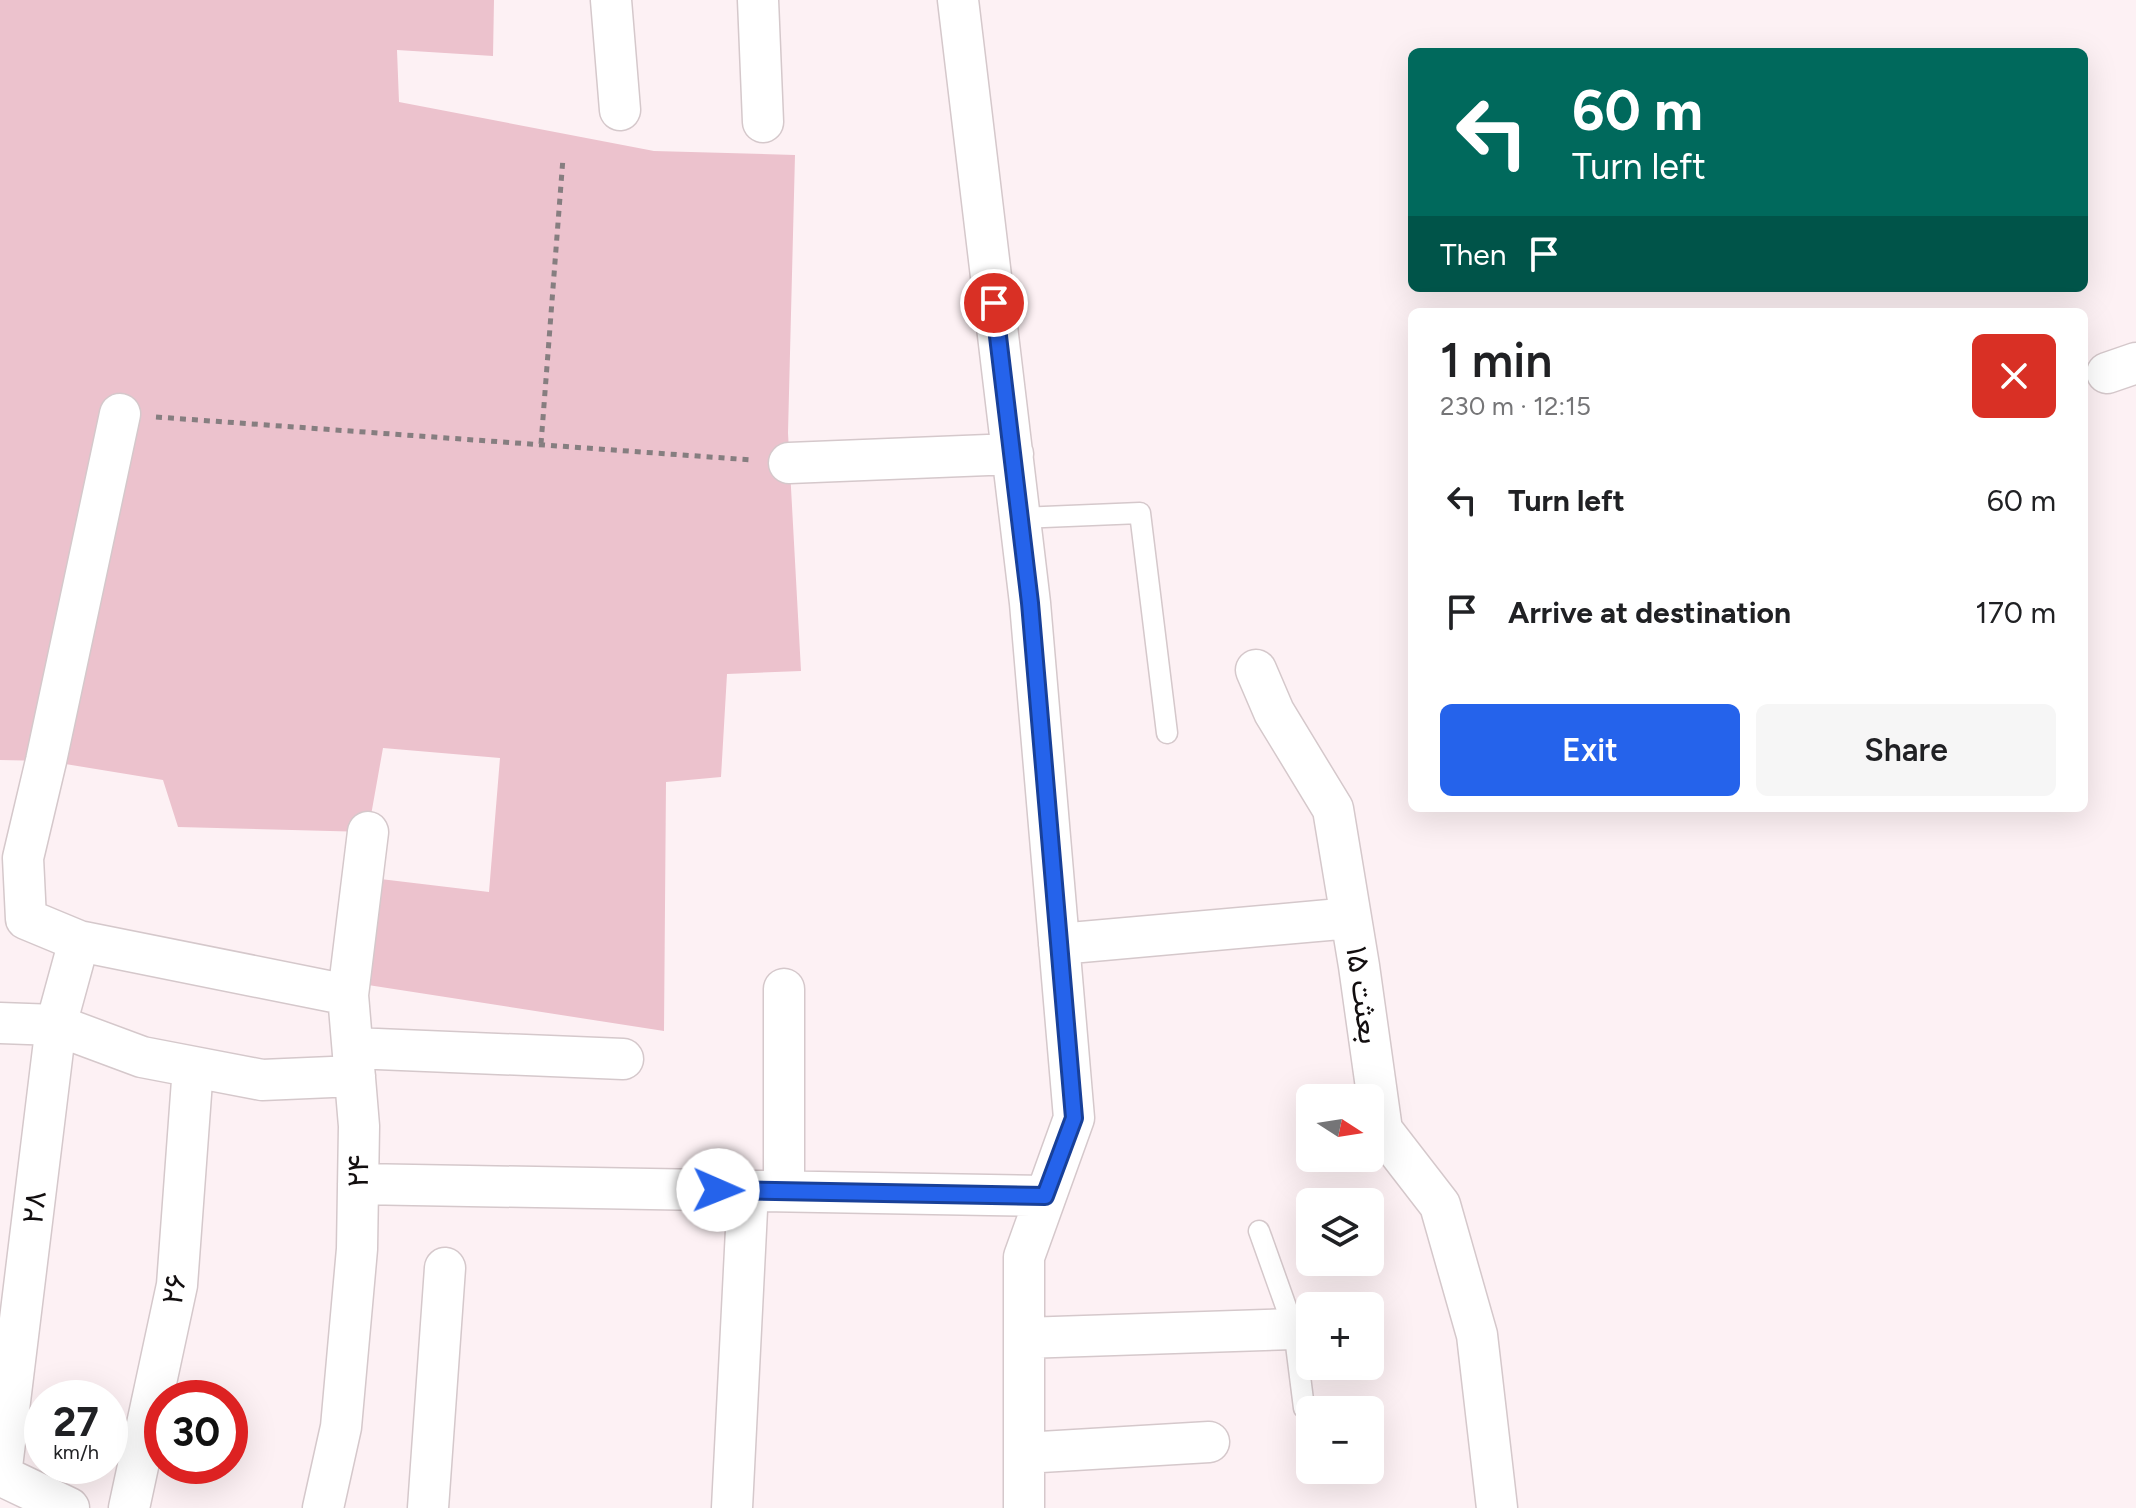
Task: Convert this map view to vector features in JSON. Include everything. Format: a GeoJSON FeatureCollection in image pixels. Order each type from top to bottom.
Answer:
{"type":"FeatureCollection","features":[{"type":"Feature","properties":{"kind":"street"},"geometry":{"type":"LineString","coordinates":[[611,0],[620,110]]}},
{"type":"Feature","properties":{"kind":"street"},"geometry":{"type":"LineString","coordinates":[[758,0],[763,122]]}},
{"type":"Feature","properties":{"kind":"street"},"geometry":{"type":"LineString","coordinates":[[958,0],[1030,603],[1074,1118],[1024,1257],[1024,1508]]}},
{"type":"Feature","properties":{"kind":"street"},"geometry":{"type":"LineString","coordinates":[[120,414],[23,858],[26,919],[79,941],[348,995]]}},
{"type":"Feature","properties":{"kind":"street"},"geometry":{"type":"LineString","coordinates":[[789,463],[1013,454]]}},
{"type":"Feature","properties":{"kind":"street","name":"بعثت ۱۵"},"geometry":{"type":"LineString","coordinates":[[1256,670],[1274,712],[1333,809],[1382,1130],[1440,1205],[1477,1335],[1497,1508]]}},
{"type":"Feature","properties":{"kind":"street","name":"۲۴"},"geometry":{"type":"LineString","coordinates":[[323,1508],[341,1427],[357,1249],[359,1126],[348,995],[368,832]]}},
{"type":"Feature","properties":{"kind":"street"},"geometry":{"type":"LineString","coordinates":[[1059,944],[1351,918]]}},
{"type":"Feature","properties":{"kind":"street","name":"۲۸"},"geometry":{"type":"LineString","coordinates":[[1,1475],[56,1025],[79,941]]}},
{"type":"Feature","properties":{"kind":"street"},"geometry":{"type":"LineString","coordinates":[[732,1508],[784,989]]}},
{"type":"Feature","properties":{"kind":"street"},"geometry":{"type":"LineString","coordinates":[[0,1023],[56,1025],[142,1057],[262,1080],[354,1062],[623,1059]]}},
{"type":"Feature","properties":{"kind":"street","name":"۲۶"},"geometry":{"type":"LineString","coordinates":[[129,1508],[177,1285],[193,1067]]}},
{"type":"Feature","properties":{"kind":"street"},"geometry":{"type":"LineString","coordinates":[[358,1184],[1045,1196]]}},
{"type":"Feature","properties":{"kind":"street"},"geometry":{"type":"LineString","coordinates":[[428,1508],[445,1268]]}},
{"type":"Feature","properties":{"kind":"street"},"geometry":{"type":"LineString","coordinates":[[1024,1338],[1294,1329]]}},
{"type":"Feature","properties":{"kind":"street"},"geometry":{"type":"LineString","coordinates":[[1024,1453],[1209,1442]]}},
{"type":"Feature","properties":{"kind":"street"},"geometry":{"type":"LineString","coordinates":[[1,1475],[68,1508]]}},
{"type":"Feature","properties":{"kind":"lane"},"geometry":{"type":"LineString","coordinates":[[1020,518],[1140,513],[1167,733]]}},
{"type":"Feature","properties":{"kind":"lane"},"geometry":{"type":"LineString","coordinates":[[1259,1231],[1294,1329],[1302,1396]]}},
{"type":"Feature","properties":{"kind":"path"},"geometry":{"type":"LineString","coordinates":[[541,445],[563,158]]}},
{"type":"Feature","properties":{"kind":"path"},"geometry":{"type":"LineString","coordinates":[[120,414],[789,463]]}},
{"type":"Feature","properties":{"kind":"shaded area"},"geometry":{"type":"Polygon","coordinates":[[[0,0],[494,0],[493,56],[397,50],[399,102],[654,151],[795,155],[788,433],[801,671],[727,674],[721,777],[666,782],[664,1031],[368,985],[372,878],[489,892],[500,758],[383,748],[368,832],[178,827],[163,780],[47,761],[0,760],[0,0]]]}},
{"type":"Feature","properties":{"kind":"route"},"geometry":{"type":"LineString","coordinates":[[718,1190],[1045,1196],[1074,1118],[1030,603],[994,303]]}}]}
